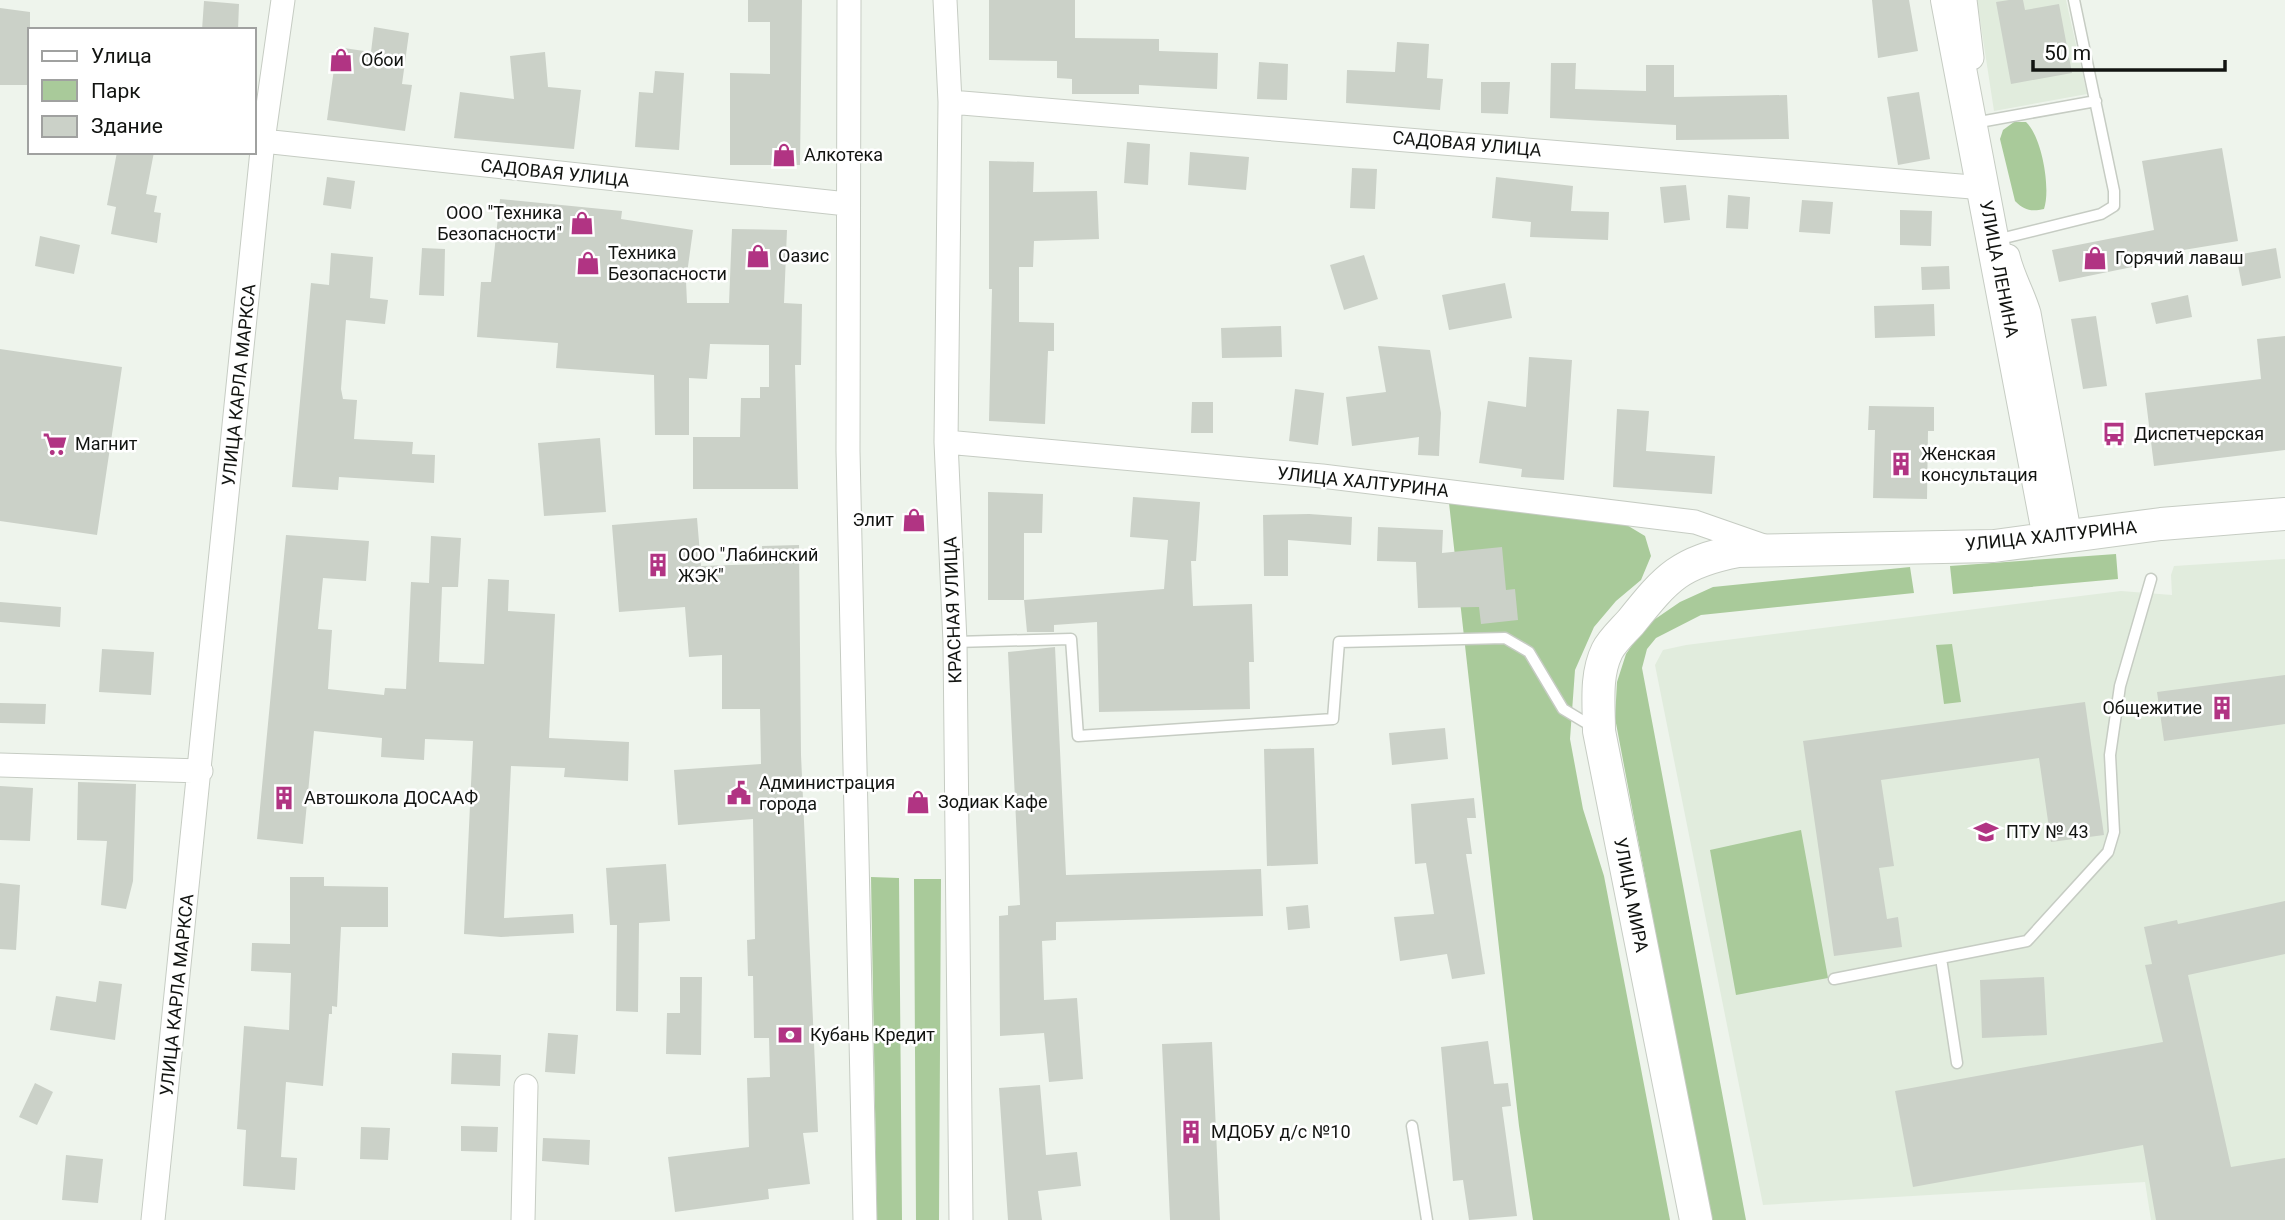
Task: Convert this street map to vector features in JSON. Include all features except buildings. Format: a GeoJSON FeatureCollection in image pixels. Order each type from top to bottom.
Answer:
{"type":"FeatureCollection","features":[{"type":"Feature","properties":{"kind":"street","name":"УЛИЦА КАРЛА МАРКСА"},"geometry":{"type":"LineString","coordinates":[[153,1220],[201,771],[263,141],[283,0]]}},
{"type":"Feature","properties":{"kind":"street"},"geometry":{"type":"LineString","coordinates":[[849,0],[848,451],[866,1220]]}},
{"type":"Feature","properties":{"kind":"street","name":"КРАСНАЯ УЛИЦА"},"geometry":{"type":"LineString","coordinates":[[945,0],[950,102],[946,442],[955,642],[961,1220]]}},
{"type":"Feature","properties":{"kind":"street","name":"УЛИЦА ЛЕНИНА"},"geometry":{"type":"LineString","coordinates":[[1947,0],[1976,123],[1984,188],[1999,240],[2059,537]]}},
{"type":"Feature","properties":{"kind":"street"},"geometry":{"type":"LineString","coordinates":[[1965,0],[1976,123],[1999,240]]}},
{"type":"Feature","properties":{"kind":"street","name":"САДОВАЯ УЛИЦА"},"geometry":{"type":"LineString","coordinates":[[950,102],[1984,188]]}},
{"type":"Feature","properties":{"kind":"street","name":"САДОВАЯ УЛИЦА"},"geometry":{"type":"LineString","coordinates":[[263,141],[847,204]]}},
{"type":"Feature","properties":{"kind":"street","name":"УЛИЦА ХАЛТУРИНА"},"geometry":{"type":"LineString","coordinates":[[946,442],[1322,477],[1695,522],[1775,550]]}},
{"type":"Feature","properties":{"kind":"street","name":"УЛИЦА ХАЛТУРИНА"},"geometry":{"type":"LineString","coordinates":[[1659,587],[1676,572],[1702,558],[1738,551],[1994,546],[2285,514]]}},
{"type":"Feature","properties":{"kind":"street","name":"УЛИЦА МИРА"},"geometry":{"type":"LineString","coordinates":[[1659,587],[1607,651],[1598,682],[1599,731],[1696,1220]]}},
{"type":"Feature","properties":{"kind":"street"},"geometry":{"type":"LineString","coordinates":[[0,765],[201,771]]}},
{"type":"Feature","properties":{"kind":"street"},"geometry":{"type":"LineString","coordinates":[[523,1220],[526,1086]]}},
{"type":"Feature","properties":{"kind":"lane"},"geometry":{"type":"LineString","coordinates":[[1999,240],[2101,214],[2114,206],[2115,191],[2074,0]]}},
{"type":"Feature","properties":{"kind":"lane"},"geometry":{"type":"LineString","coordinates":[[1976,123],[2095,102]]}},
{"type":"Feature","properties":{"kind":"lane"},"geometry":{"type":"LineString","coordinates":[[1834,979],[2027,941],[2108,852],[2114,832],[2110,755],[2120,686],[2151,579]]}},
{"type":"Feature","properties":{"kind":"lane"},"geometry":{"type":"LineString","coordinates":[[955,642],[1071,639],[1078,736],[1333,719],[1339,642],[1505,638],[1529,652],[1563,709],[1599,731]]}},
{"type":"Feature","properties":{"kind":"lane"},"geometry":{"type":"LineString","coordinates":[[1941,958],[1957,1063]]}},
{"type":"Feature","properties":{"kind":"lane"},"geometry":{"type":"LineString","coordinates":[[1412,1126],[1427,1220]]}},
{"type":"Feature","properties":{"kind":"shaded area"},"geometry":{"type":"Polygon","coordinates":[[[1977,0],[2066,0],[2087,94],[1994,111],[1977,0]]]}},
{"type":"Feature","properties":{"kind":"shaded area","name":"ПТУ № 43"},"geometry":{"type":"Polygon","coordinates":[[[2285,559],[2285,1220],[2151,1220],[2145,1182],[1763,1205],[1655,665],[1663,650],[2121,591],[2172,595],[2171,575],[2174,566],[2285,559]]]}},
{"type":"Feature","properties":{"kind":"green space"},"geometry":{"type":"Polygon","coordinates":[[[2014,122],[2026,122],[2037,139],[2046,177],[2044,209],[2028,210],[2015,201],[2000,139],[2003,130],[2014,122]]]}},
{"type":"Feature","properties":{"kind":"green space"},"geometry":{"type":"Polygon","coordinates":[[[1449,503],[1625,524],[1645,536],[1651,556],[1641,580],[1616,601],[1594,627],[1575,670],[1570,739],[1583,809],[1604,876],[1670,1220],[1533,1220],[1519,1126],[1449,503]]]}},
{"type":"Feature","properties":{"kind":"green space"},"geometry":{"type":"Polygon","coordinates":[[[2116,554],[2118,579],[1953,594],[1950,566],[2116,554]]]}},
{"type":"Feature","properties":{"kind":"green space"},"geometry":{"type":"Polygon","coordinates":[[[1910,567],[1914,593],[1701,615],[1656,638],[1647,649],[1642,668],[1746,1220],[1710,1220],[1615,718],[1617,682],[1626,654],[1645,626],[1680,602],[1713,587],[1910,567]]]}},
{"type":"Feature","properties":{"kind":"green space"},"geometry":{"type":"Polygon","coordinates":[[[1952,644],[1961,702],[1944,704],[1936,645],[1952,644]]]}},
{"type":"Feature","properties":{"kind":"green space"},"geometry":{"type":"Polygon","coordinates":[[[1801,830],[1828,978],[1736,995],[1710,850],[1801,830]]]}},
{"type":"Feature","properties":{"kind":"green space"},"geometry":{"type":"Polygon","coordinates":[[[871,877],[899,878],[902,1220],[877,1220],[871,877]]]}},
{"type":"Feature","properties":{"kind":"green space"},"geometry":{"type":"Polygon","coordinates":[[[914,879],[941,879],[939,1220],[916,1220],[914,879]]]}},
{"type":"Feature","properties":{"kind":"place","name":"Обои"},"geometry":{"type":"Point","coordinates":[341,60]}},
{"type":"Feature","properties":{"kind":"place","name":"Алкотека"},"geometry":{"type":"Point","coordinates":[784,155]}},
{"type":"Feature","properties":{"kind":"place","name":"ООО \"Техника Безопасности\""},"geometry":{"type":"Point","coordinates":[582,223]}},
{"type":"Feature","properties":{"kind":"place","name":"Оазис"},"geometry":{"type":"Point","coordinates":[758,256]}},
{"type":"Feature","properties":{"kind":"place","name":"Горячий лаваш"},"geometry":{"type":"Point","coordinates":[2095,258]}},
{"type":"Feature","properties":{"kind":"place","name":"Техника Безопасности"},"geometry":{"type":"Point","coordinates":[588,263]}},
{"type":"Feature","properties":{"kind":"place","name":"Диспетчерская"},"geometry":{"type":"Point","coordinates":[2114,434]}},
{"type":"Feature","properties":{"kind":"place","name":"Магнит"},"geometry":{"type":"Point","coordinates":[55,444]}},
{"type":"Feature","properties":{"kind":"place","name":"Женская консультация"},"geometry":{"type":"Point","coordinates":[1901,464]}},
{"type":"Feature","properties":{"kind":"place","name":"Элит"},"geometry":{"type":"Point","coordinates":[914,520]}},
{"type":"Feature","properties":{"kind":"place","name":"ООО \"Лабинский ЖЭК\""},"geometry":{"type":"Point","coordinates":[658,565]}},
{"type":"Feature","properties":{"kind":"place","name":"Общежитие"},"geometry":{"type":"Point","coordinates":[2222,708]}},
{"type":"Feature","properties":{"kind":"place","name":"Администрация города"},"geometry":{"type":"Point","coordinates":[739,793]}},
{"type":"Feature","properties":{"kind":"place","name":"Автошкола ДОСААФ"},"geometry":{"type":"Point","coordinates":[284,798]}},
{"type":"Feature","properties":{"kind":"place","name":"Зодиак Кафе"},"geometry":{"type":"Point","coordinates":[918,802]}},
{"type":"Feature","properties":{"kind":"place","name":"ПТУ № 43"},"geometry":{"type":"Point","coordinates":[1986,832]}},
{"type":"Feature","properties":{"kind":"place","name":"Кубань Кредит"},"geometry":{"type":"Point","coordinates":[790,1035]}},
{"type":"Feature","properties":{"kind":"place","name":"МДОБУ д/с №10"},"geometry":{"type":"Point","coordinates":[1191,1132]}}]}
